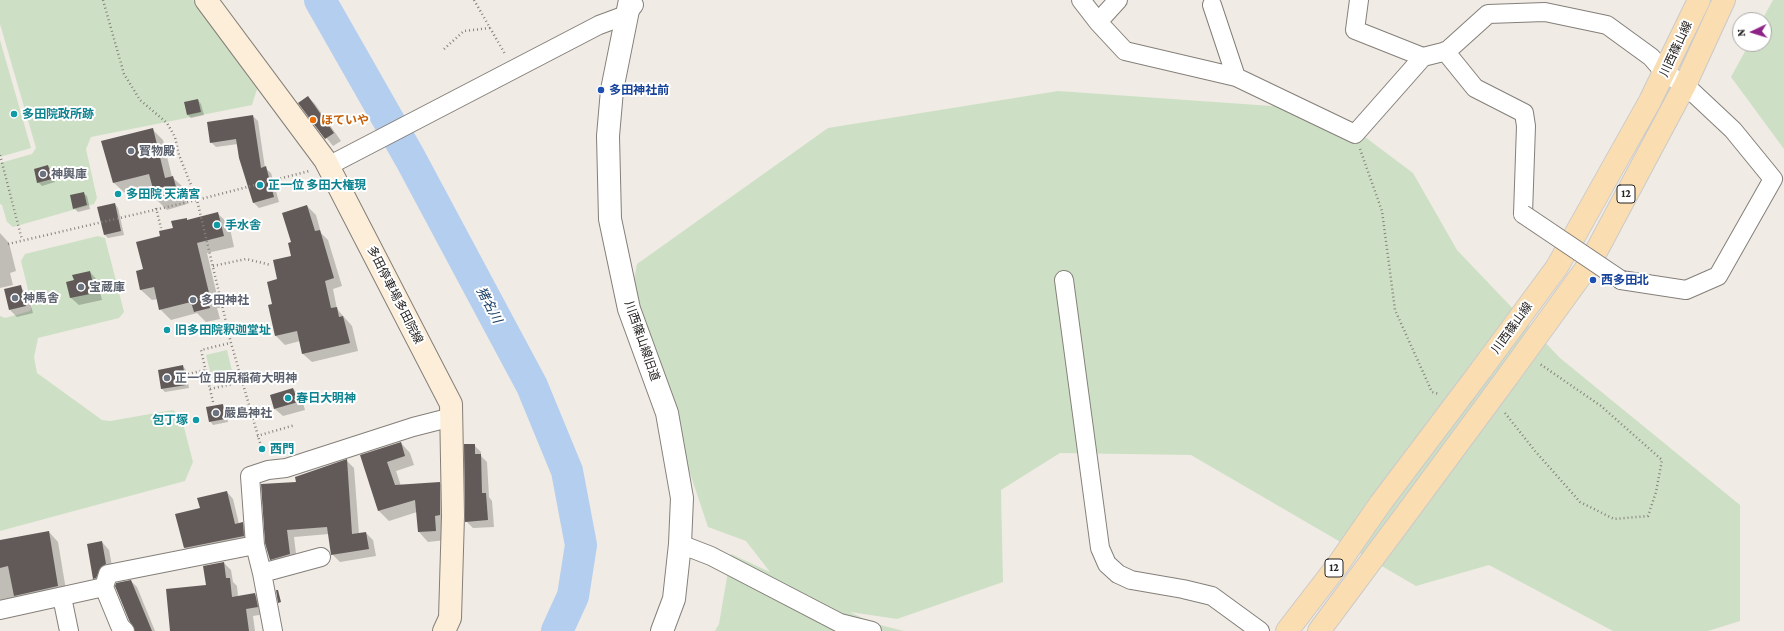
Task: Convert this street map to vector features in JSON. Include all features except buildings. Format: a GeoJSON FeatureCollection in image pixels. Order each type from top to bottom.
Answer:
{"type":"FeatureCollection","features":[{"type":"Feature","properties":{"kind":"main road","name":"多田停車場多田院線"},"geometry":{"type":"LineString","coordinates":[[206,0],[328,166],[451,404],[453,516],[450,618],[444,631]]}},
{"type":"Feature","properties":{"kind":"main road","name":"川西篠山線"},"geometry":{"type":"LineString","coordinates":[[1287,631],[1380,504],[1482,370],[1557,266],[1665,73],[1699,0]]}},
{"type":"Feature","properties":{"kind":"main road","name":"川西篠山線"},"geometry":{"type":"LineString","coordinates":[[1319,631],[1590,263],[1685,85],[1724,0]]}},
{"type":"Feature","properties":{"kind":"street"},"geometry":{"type":"LineString","coordinates":[[1081,0],[1098,22],[1125,51],[1236,77],[1354,134],[1423,57],[1447,50],[1488,14],[1545,12],[1607,25],[1651,57],[1665,73],[1685,85],[1733,130],[1773,179],[1718,276],[1686,290],[1621,280],[1523,214],[1526,126],[1524,113],[1475,88],[1445,51]]}},
{"type":"Feature","properties":{"kind":"street"},"geometry":{"type":"LineString","coordinates":[[1098,22],[1118,0]]}},
{"type":"Feature","properties":{"kind":"street"},"geometry":{"type":"LineString","coordinates":[[1359,0],[1355,30],[1423,57]]}},
{"type":"Feature","properties":{"kind":"street"},"geometry":{"type":"LineString","coordinates":[[328,166],[599,25],[631,5]]}},
{"type":"Feature","properties":{"kind":"street","name":"川西篠山線旧道"},"geometry":{"type":"LineString","coordinates":[[631,5],[612,90],[608,136],[610,219],[629,309],[667,413],[682,498],[680,544],[674,599],[662,631]]}},
{"type":"Feature","properties":{"kind":"street"},"geometry":{"type":"LineString","coordinates":[[1212,5],[1236,77]]}},
{"type":"Feature","properties":{"kind":"street"},"geometry":{"type":"LineString","coordinates":[[1064,280],[1100,548],[1107,564],[1118,574],[1131,580],[1183,589],[1212,596],[1260,631]]}},
{"type":"Feature","properties":{"kind":"street"},"geometry":{"type":"LineString","coordinates":[[273,631],[255,545],[250,476],[268,470],[286,468],[413,427],[452,417]]}},
{"type":"Feature","properties":{"kind":"street"},"geometry":{"type":"LineString","coordinates":[[680,544],[711,556],[840,623],[872,631]]}},
{"type":"Feature","properties":{"kind":"street"},"geometry":{"type":"LineString","coordinates":[[125,631],[120,626],[104,587],[108,574],[255,545]]}},
{"type":"Feature","properties":{"kind":"street"},"geometry":{"type":"LineString","coordinates":[[262,573],[321,557]]}},
{"type":"Feature","properties":{"kind":"street"},"geometry":{"type":"LineString","coordinates":[[0,610],[104,587]]}},
{"type":"Feature","properties":{"kind":"street"},"geometry":{"type":"LineString","coordinates":[[62,597],[69,631]]}},
{"type":"Feature","properties":{"kind":"path"},"geometry":{"type":"LineString","coordinates":[[103,0],[124,74],[140,100],[167,123],[175,137],[179,156],[197,200],[230,343],[268,470]]}},
{"type":"Feature","properties":{"kind":"path"},"geometry":{"type":"LineString","coordinates":[[474,0],[514,70]]}},
{"type":"Feature","properties":{"kind":"path"},"geometry":{"type":"LineString","coordinates":[[444,49],[464,30],[490,28]]}},
{"type":"Feature","properties":{"kind":"path"},"geometry":{"type":"LineString","coordinates":[[1354,134],[1382,211],[1395,310],[1432,392]]}},
{"type":"Feature","properties":{"kind":"path"},"geometry":{"type":"LineString","coordinates":[[0,155],[22,240]]}},
{"type":"Feature","properties":{"kind":"path"},"geometry":{"type":"LineString","coordinates":[[8,244],[156,208],[197,200],[286,177]]}},
{"type":"Feature","properties":{"kind":"path"},"geometry":{"type":"LineString","coordinates":[[156,208],[161,228]]}},
{"type":"Feature","properties":{"kind":"path"},"geometry":{"type":"LineString","coordinates":[[213,266],[246,259],[271,265]]}},
{"type":"Feature","properties":{"kind":"path"},"geometry":{"type":"LineString","coordinates":[[213,402],[201,350],[230,343]]}},
{"type":"Feature","properties":{"kind":"path"},"geometry":{"type":"LineString","coordinates":[[1507,414],[1535,451],[1580,502],[1614,519],[1648,516],[1656,492],[1662,460],[1601,406],[1524,353]]}},
{"type":"Feature","properties":{"kind":"path"},"geometry":{"type":"LineString","coordinates":[[188,374],[205,370]]}},
{"type":"Feature","properties":{"kind":"path"},"geometry":{"type":"LineString","coordinates":[[210,389],[242,382]]}},
{"type":"Feature","properties":{"kind":"path"},"geometry":{"type":"LineString","coordinates":[[257,436],[295,425]]}},
{"type":"Feature","properties":{"kind":"green space"},"geometry":{"type":"Polygon","coordinates":[[[0,0],[193,0],[257,89],[252,105],[91,137],[86,149],[97,198],[94,204],[13,227],[7,222],[2,205],[0,204],[0,163],[32,154],[36,148],[0,24],[0,0]]]}},
{"type":"Feature","properties":{"kind":"green space"},"geometry":{"type":"Polygon","coordinates":[[[1773,0],[1784,0],[1784,149],[1731,77],[1745,52],[1772,52],[1772,12],[1766,12],[1773,0]]]}},
{"type":"Feature","properties":{"kind":"green space"},"geometry":{"type":"Polygon","coordinates":[[[0,40],[31,148],[0,157],[0,40]]]}},
{"type":"Feature","properties":{"kind":"green space"},"geometry":{"type":"Polygon","coordinates":[[[1058,91],[1329,110],[1413,173],[1457,250],[1560,358],[1740,505],[1740,621],[1708,631],[1613,631],[1489,565],[1416,586],[1191,455],[1060,453],[1001,490],[1003,582],[897,619],[850,612],[872,623],[904,631],[715,631],[719,624],[731,554],[770,572],[746,541],[708,527],[631,296],[637,264],[828,128],[1058,91]]]}},
{"type":"Feature","properties":{"kind":"green space"},"geometry":{"type":"Polygon","coordinates":[[[98,236],[105,238],[124,312],[119,318],[38,338],[34,357],[37,373],[102,420],[110,421],[173,410],[181,416],[193,462],[185,481],[0,531],[0,316],[5,318],[30,311],[32,306],[21,261],[25,254],[98,236]]]}},
{"type":"Feature","properties":{"kind":"green space"},"geometry":{"type":"Polygon","coordinates":[[[227,350],[234,379],[213,384],[206,355],[227,350]]]}},
{"type":"Feature","properties":{"kind":"waterway","name":"猪名川"},"geometry":{"type":"LineString","coordinates":[[320,0],[410,158],[532,386],[567,471],[581,545],[573,596],[557,631]]}},
{"type":"Feature","properties":{"kind":"place","name":"多田神社前"},"geometry":{"type":"Point","coordinates":[601,90]}},
{"type":"Feature","properties":{"kind":"place","name":"多田院政所跡"},"geometry":{"type":"Point","coordinates":[14,114]}},
{"type":"Feature","properties":{"kind":"place","name":"ほていや"},"geometry":{"type":"Point","coordinates":[313,120]}},
{"type":"Feature","properties":{"kind":"place","name":"寳物殿"},"geometry":{"type":"Point","coordinates":[131,151]}},
{"type":"Feature","properties":{"kind":"place","name":"神輿庫"},"geometry":{"type":"Point","coordinates":[43,174]}},
{"type":"Feature","properties":{"kind":"place","name":"正一位 多田大権現"},"geometry":{"type":"Point","coordinates":[260,185]}},
{"type":"Feature","properties":{"kind":"place","name":"多田院 天満宮"},"geometry":{"type":"Point","coordinates":[118,194]}},
{"type":"Feature","properties":{"kind":"place","name":"手水舎"},"geometry":{"type":"Point","coordinates":[217,225]}},
{"type":"Feature","properties":{"kind":"place","name":"西多田北"},"geometry":{"type":"Point","coordinates":[1593,280]}},
{"type":"Feature","properties":{"kind":"place","name":"宝蔵庫"},"geometry":{"type":"Point","coordinates":[81,287]}},
{"type":"Feature","properties":{"kind":"place","name":"神馬舎"},"geometry":{"type":"Point","coordinates":[15,298]}},
{"type":"Feature","properties":{"kind":"place","name":"多田神社"},"geometry":{"type":"Point","coordinates":[193,300]}},
{"type":"Feature","properties":{"kind":"place","name":"旧多田院釈迦堂址"},"geometry":{"type":"Point","coordinates":[167,330]}},
{"type":"Feature","properties":{"kind":"place","name":"正一位 田尻稲荷大明神"},"geometry":{"type":"Point","coordinates":[167,378]}},
{"type":"Feature","properties":{"kind":"place","name":"春日大明神"},"geometry":{"type":"Point","coordinates":[288,398]}},
{"type":"Feature","properties":{"kind":"place","name":"嚴島神社"},"geometry":{"type":"Point","coordinates":[216,413]}},
{"type":"Feature","properties":{"kind":"place","name":"包丁塚"},"geometry":{"type":"Point","coordinates":[196,420]}},
{"type":"Feature","properties":{"kind":"place","name":"西門"},"geometry":{"type":"Point","coordinates":[262,449]}}]}
